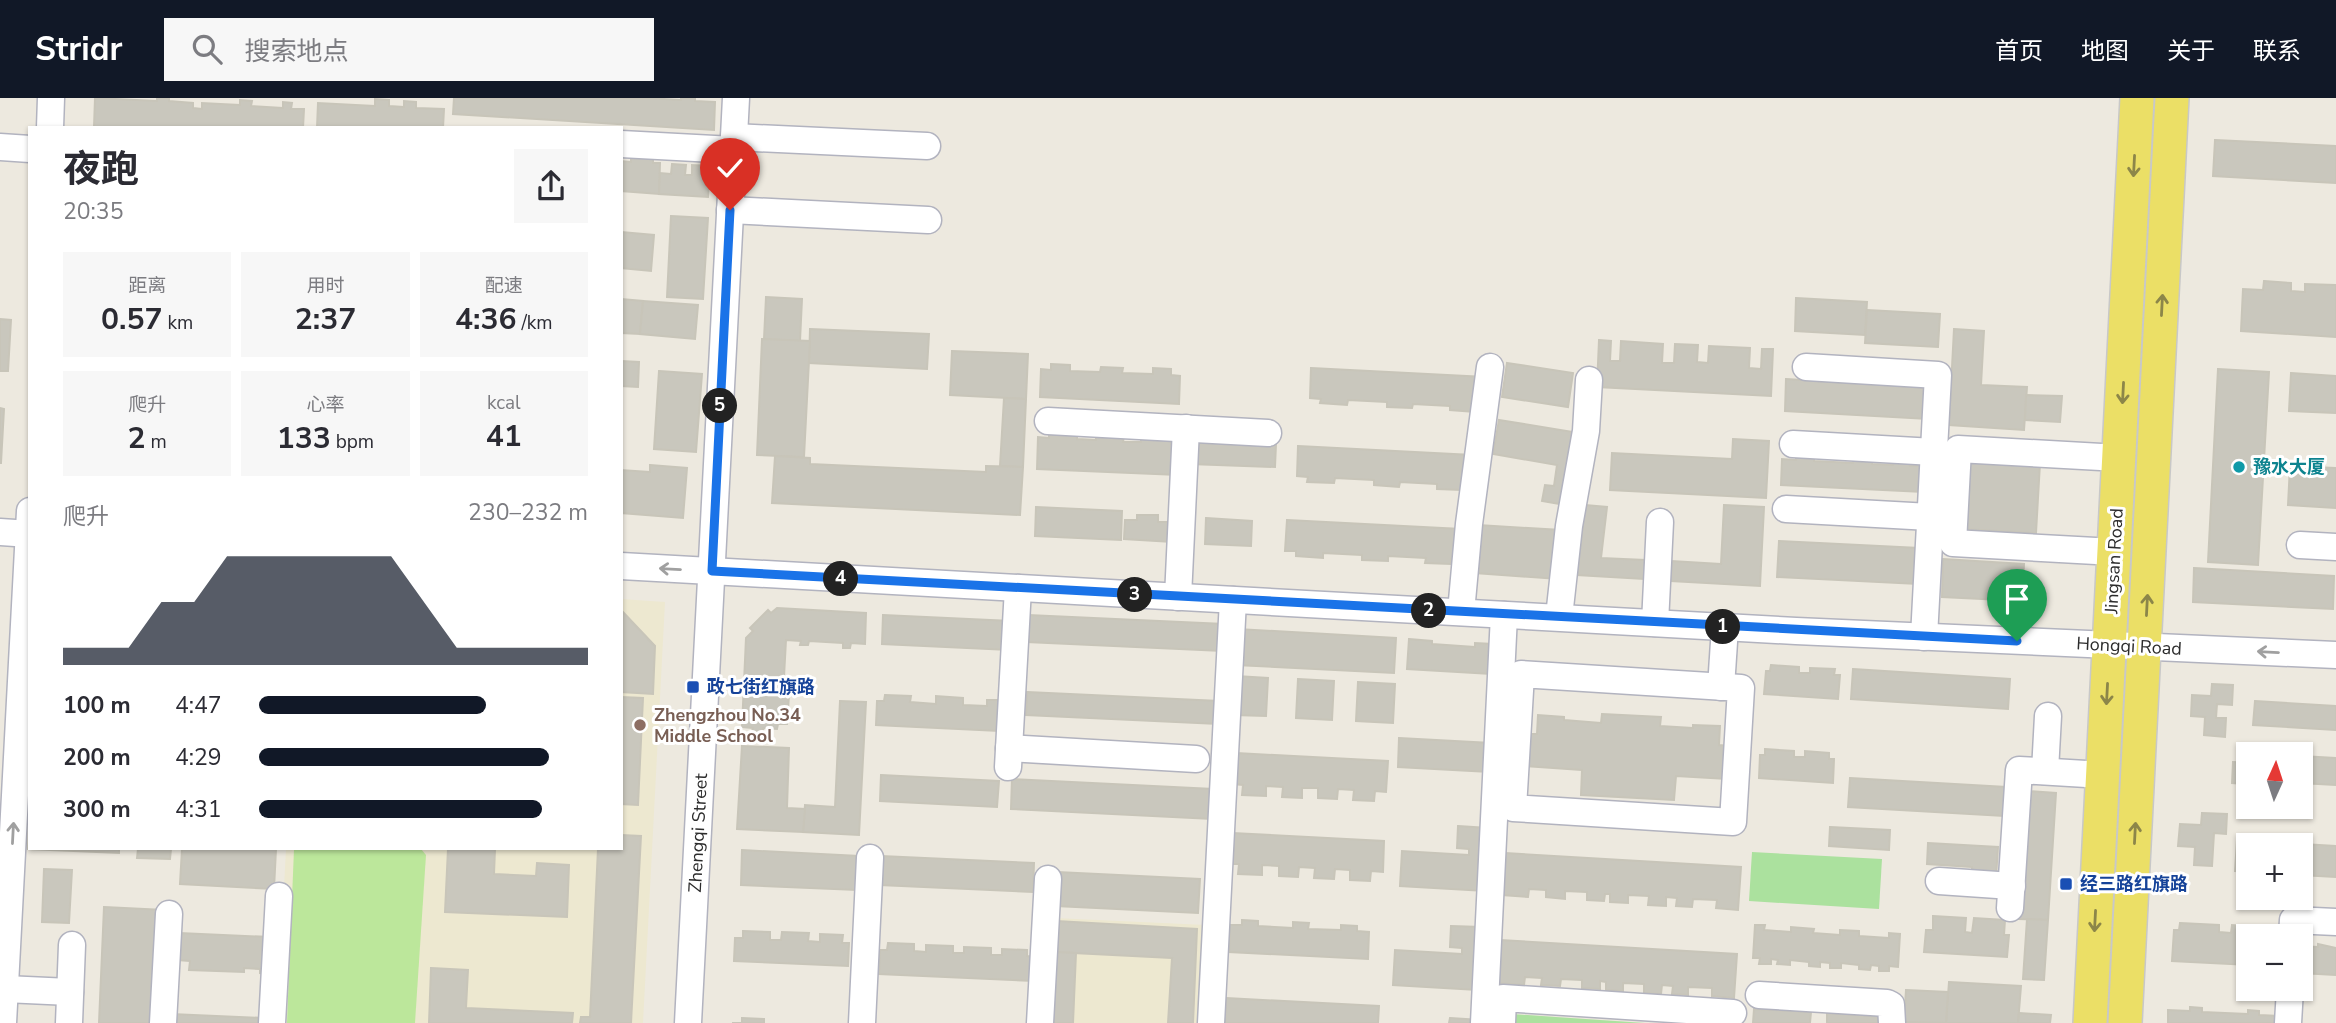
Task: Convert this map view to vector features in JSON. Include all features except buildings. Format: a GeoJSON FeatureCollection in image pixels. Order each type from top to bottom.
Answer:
{"type":"FeatureCollection","features":[{"type":"Feature","properties":{"kind":"main road","name":"Jingsan Road"},"geometry":{"type":"LineString","coordinates":[[2090,1023],[2137,98]]}},
{"type":"Feature","properties":{"kind":"main road","name":"Jingsan Road"},"geometry":{"type":"LineString","coordinates":[[2125,1023],[2172,98]]}},
{"type":"Feature","properties":{"kind":"street"},"geometry":{"type":"LineString","coordinates":[[50,126],[51,98]]}},
{"type":"Feature","properties":{"kind":"street","name":"Zhengqi Street"},"geometry":{"type":"LineString","coordinates":[[688,1023],[736,98]]}},
{"type":"Feature","properties":{"kind":"street"},"geometry":{"type":"LineString","coordinates":[[623,144],[927,146]]}},
{"type":"Feature","properties":{"kind":"street"},"geometry":{"type":"LineString","coordinates":[[0,147],[28,149]]}},
{"type":"Feature","properties":{"kind":"street"},"geometry":{"type":"LineString","coordinates":[[730,210],[928,220]]}},
{"type":"Feature","properties":{"kind":"street"},"geometry":{"type":"LineString","coordinates":[[1461,612],[1469,524],[1490,367]]}},
{"type":"Feature","properties":{"kind":"street"},"geometry":{"type":"LineString","coordinates":[[1806,367],[1938,375],[1924,636]]}},
{"type":"Feature","properties":{"kind":"street"},"geometry":{"type":"LineString","coordinates":[[1559,617],[1569,526],[1586,431],[1588,380]]}},
{"type":"Feature","properties":{"kind":"street"},"geometry":{"type":"LineString","coordinates":[[1048,421],[1268,433]]}},
{"type":"Feature","properties":{"kind":"street"},"geometry":{"type":"LineString","coordinates":[[1178,597],[1186,428]]}},
{"type":"Feature","properties":{"kind":"street"},"geometry":{"type":"LineString","coordinates":[[1793,444],[1934,452]]}},
{"type":"Feature","properties":{"kind":"street"},"geometry":{"type":"LineString","coordinates":[[2114,552],[1953,543],[1958,449],[2119,458]]}},
{"type":"Feature","properties":{"kind":"street"},"geometry":{"type":"LineString","coordinates":[[1786,509],[1930,517]]}},
{"type":"Feature","properties":{"kind":"street"},"geometry":{"type":"LineString","coordinates":[[1655,623],[1660,522]]}},
{"type":"Feature","properties":{"kind":"street"},"geometry":{"type":"LineString","coordinates":[[0,532],[28,527]]}},
{"type":"Feature","properties":{"kind":"street"},"geometry":{"type":"LineString","coordinates":[[2300,545],[2336,547]]}},
{"type":"Feature","properties":{"kind":"street"},"geometry":{"type":"LineString","coordinates":[[3,1023],[28,546]]}},
{"type":"Feature","properties":{"kind":"street","name":"Hongqi Road"},"geometry":{"type":"LineString","coordinates":[[623,566],[1725,627],[2336,655]]}},
{"type":"Feature","properties":{"kind":"street"},"geometry":{"type":"LineString","coordinates":[[1018,589],[1009,758],[1196,759]]}},
{"type":"Feature","properties":{"kind":"street"},"geometry":{"type":"LineString","coordinates":[[1211,1023],[1233,600]]}},
{"type":"Feature","properties":{"kind":"street"},"geometry":{"type":"LineString","coordinates":[[1484,1023],[1504,615]]}},
{"type":"Feature","properties":{"kind":"street"},"geometry":{"type":"LineString","coordinates":[[1721,687],[1725,627]]}},
{"type":"Feature","properties":{"kind":"street"},"geometry":{"type":"LineString","coordinates":[[1521,674],[1721,687],[1741,688],[1733,821],[1513,808],[1521,674]]}},
{"type":"Feature","properties":{"kind":"street"},"geometry":{"type":"LineString","coordinates":[[2045,771],[2048,716]]}},
{"type":"Feature","properties":{"kind":"street"},"geometry":{"type":"LineString","coordinates":[[1939,881],[2011,897],[2019,770],[2103,775]]}},
{"type":"Feature","properties":{"kind":"street"},"geometry":{"type":"LineString","coordinates":[[862,1023],[870,858]]}},
{"type":"Feature","properties":{"kind":"street"},"geometry":{"type":"LineString","coordinates":[[1040,1023],[1048,878]]}},
{"type":"Feature","properties":{"kind":"street"},"geometry":{"type":"LineString","coordinates":[[272,1023],[279,897]]}},
{"type":"Feature","properties":{"kind":"street"},"geometry":{"type":"LineString","coordinates":[[163,1023],[169,914]]}},
{"type":"Feature","properties":{"kind":"street"},"geometry":{"type":"LineString","coordinates":[[2293,924],[2293,920],[2336,922]]}},
{"type":"Feature","properties":{"kind":"street"},"geometry":{"type":"LineString","coordinates":[[69,1023],[72,945]]}},
{"type":"Feature","properties":{"kind":"street"},"geometry":{"type":"LineString","coordinates":[[5,989],[70,992]]}},
{"type":"Feature","properties":{"kind":"street"},"geometry":{"type":"LineString","coordinates":[[1759,995],[1887,1003],[1893,1011],[1892,1023]]}},
{"type":"Feature","properties":{"kind":"street"},"geometry":{"type":"LineString","coordinates":[[1502,1023],[1503,998],[1733,1013]]}},
{"type":"Feature","properties":{"kind":"street"},"geometry":{"type":"LineString","coordinates":[[2288,1023],[2289,1001]]}},
{"type":"Feature","properties":{"kind":"shaded area","name":"Zhengzhou No.34 Middle School"},"geometry":{"type":"Polygon","coordinates":[[[623,599],[665,602],[643,1023],[277,1023],[286,850],[623,850],[623,599]]]}},
{"type":"Feature","properties":{"kind":"shaded area"},"geometry":{"type":"Polygon","coordinates":[[[1054,918],[1206,925],[1201,1023],[1049,1023],[1054,918]]]}},
{"type":"Feature","properties":{"kind":"green space"},"geometry":{"type":"Polygon","coordinates":[[[294,850],[422,850],[426,855],[415,1023],[287,1023],[294,850]]]}},
{"type":"Feature","properties":{"kind":"green space"},"geometry":{"type":"Polygon","coordinates":[[[1752,852],[1882,859],[1879,909],[1749,901],[1752,852]]]}},
{"type":"Feature","properties":{"kind":"green space"},"geometry":{"type":"Polygon","coordinates":[[[1511,1014],[1645,1023],[1511,1023],[1511,1014]]]}},
{"type":"Feature","properties":{"kind":"place","name":"豫水大厦"},"geometry":{"type":"Point","coordinates":[2239,467]}},
{"type":"Feature","properties":{"kind":"place","name":"政七街红旗路"},"geometry":{"type":"Point","coordinates":[693,687]}},
{"type":"Feature","properties":{"kind":"place","name":"Zhengzhou No.34 Middle School"},"geometry":{"type":"Point","coordinates":[640,725]}},
{"type":"Feature","properties":{"kind":"place","name":"经三路红旗路"},"geometry":{"type":"Point","coordinates":[2066,884]}},
{"type":"Feature","properties":{"kind":"route"},"geometry":{"type":"LineString","coordinates":[[730,210],[712,571],[2017,641]]}}]}
